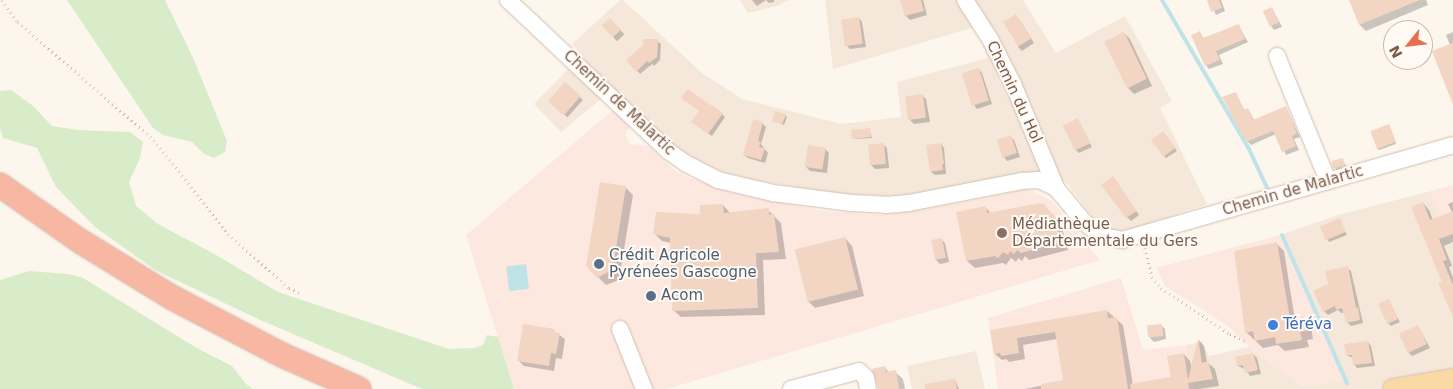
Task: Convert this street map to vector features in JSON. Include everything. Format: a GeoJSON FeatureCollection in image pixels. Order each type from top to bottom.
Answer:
{"type":"FeatureCollection","features":[{"type":"Feature","properties":{"kind":"highway"},"geometry":{"type":"LineString","coordinates":[[4,186],[80,241],[171,297],[282,355],[359,389]]}},
{"type":"Feature","properties":{"kind":"main road"},"geometry":{"type":"LineString","coordinates":[[1393,389],[1453,379]]}},
{"type":"Feature","properties":{"kind":"street","name":"Chemin de Malartic"},"geometry":{"type":"LineString","coordinates":[[508,0],[668,151],[685,163],[718,180],[773,193],[871,205],[909,203],[1021,181],[1039,180],[1056,188],[1084,222],[1095,231],[1108,238],[1122,240],[1453,145]]}},
{"type":"Feature","properties":{"kind":"street","name":"Chemin du Hol"},"geometry":{"type":"LineString","coordinates":[[965,0],[990,39],[1013,84],[1056,188]]}},
{"type":"Feature","properties":{"kind":"street"},"geometry":{"type":"LineString","coordinates":[[1277,56],[1328,181]]}},
{"type":"Feature","properties":{"kind":"street"},"geometry":{"type":"LineString","coordinates":[[620,329],[644,389]]}},
{"type":"Feature","properties":{"kind":"street"},"geometry":{"type":"LineString","coordinates":[[798,388],[828,383],[859,371],[866,378],[868,389]]}},
{"type":"Feature","properties":{"kind":"path"},"geometry":{"type":"LineString","coordinates":[[2,0],[18,22],[154,140],[228,234],[289,288],[302,294]]}},
{"type":"Feature","properties":{"kind":"path"},"geometry":{"type":"LineString","coordinates":[[1143,234],[1152,277],[1161,288],[1247,342]]}},
{"type":"Feature","properties":{"kind":"shaded area"},"geometry":{"type":"Polygon","coordinates":[[[620,0],[623,0],[702,73],[742,99],[841,124],[901,117],[897,82],[988,58],[975,27],[833,69],[825,0],[1023,0],[1056,53],[1125,16],[1172,101],[1160,108],[1207,204],[1127,231],[1111,230],[1096,222],[1067,183],[1038,172],[898,196],[842,194],[759,181],[716,170],[687,156],[672,145],[613,89],[561,132],[534,104],[582,55],[572,44],[620,0]]]}},
{"type":"Feature","properties":{"kind":"shaded area"},"geometry":{"type":"Polygon","coordinates":[[[740,0],[789,0],[777,6],[748,13],[740,0]]]}},
{"type":"Feature","properties":{"kind":"shaded area"},"geometry":{"type":"Polygon","coordinates":[[[613,110],[630,126],[625,135],[630,144],[648,146],[673,169],[690,178],[741,195],[823,211],[878,215],[947,205],[1028,189],[1052,201],[1100,260],[667,389],[514,389],[466,235],[613,110]]]}},
{"type":"Feature","properties":{"kind":"shaded area"},"geometry":{"type":"Polygon","coordinates":[[[1453,185],[1453,245],[1431,191],[1453,185]]]}},
{"type":"Feature","properties":{"kind":"shaded area"},"geometry":{"type":"Polygon","coordinates":[[[1431,191],[1453,245],[1453,389],[1194,389],[1185,345],[1202,342],[1209,356],[1249,347],[1304,387],[1344,379],[1280,235],[1338,215],[1431,191]]]}},
{"type":"Feature","properties":{"kind":"shaded area"},"geometry":{"type":"Polygon","coordinates":[[[1280,235],[1344,380],[1304,387],[1249,347],[1228,326],[1165,286],[1156,268],[1280,235]]]}},
{"type":"Feature","properties":{"kind":"shaded area"},"geometry":{"type":"Polygon","coordinates":[[[1121,278],[1143,350],[1185,345],[1194,389],[998,389],[988,318],[1121,278]]]}},
{"type":"Feature","properties":{"kind":"shaded area"},"geometry":{"type":"Polygon","coordinates":[[[976,351],[985,389],[912,389],[907,366],[976,351]]]}},
{"type":"Feature","properties":{"kind":"green space"},"geometry":{"type":"Polygon","coordinates":[[[67,0],[165,0],[194,60],[227,141],[225,152],[214,158],[204,154],[192,142],[163,135],[153,128],[67,0]]]}},
{"type":"Feature","properties":{"kind":"green space"},"geometry":{"type":"Polygon","coordinates":[[[11,90],[33,106],[52,126],[77,130],[130,132],[143,142],[140,158],[129,182],[136,206],[158,224],[218,256],[278,292],[449,349],[475,348],[483,345],[487,335],[498,337],[514,389],[422,389],[258,319],[155,270],[95,227],[56,187],[37,148],[3,138],[0,128],[0,91],[11,90]]]}},
{"type":"Feature","properties":{"kind":"green space"},"geometry":{"type":"Polygon","coordinates":[[[29,271],[68,274],[83,278],[195,347],[232,366],[246,384],[253,389],[0,389],[0,280],[29,271]]]}},
{"type":"Feature","properties":{"kind":"water"},"geometry":{"type":"Polygon","coordinates":[[[526,264],[529,289],[509,291],[506,266],[526,264]]]}},
{"type":"Feature","properties":{"kind":"building"},"geometry":{"type":"Polygon","coordinates":[[[900,0],[921,0],[924,11],[905,16],[900,0]]]}},
{"type":"Feature","properties":{"kind":"building"},"geometry":{"type":"Polygon","coordinates":[[[1207,0],[1219,0],[1222,8],[1211,12],[1207,0]]]}},
{"type":"Feature","properties":{"kind":"building"},"geometry":{"type":"Polygon","coordinates":[[[1349,0],[1420,0],[1359,25],[1349,0]]]}},
{"type":"Feature","properties":{"kind":"building"},"geometry":{"type":"Polygon","coordinates":[[[1272,7],[1279,23],[1270,27],[1263,11],[1272,7]]]}},
{"type":"Feature","properties":{"kind":"building"},"geometry":{"type":"Polygon","coordinates":[[[1016,14],[1031,39],[1018,47],[1003,22],[1016,14]]]}},
{"type":"Feature","properties":{"kind":"building"},"geometry":{"type":"Polygon","coordinates":[[[859,17],[863,44],[845,46],[841,20],[859,17]]]}},
{"type":"Feature","properties":{"kind":"building"},"geometry":{"type":"Polygon","coordinates":[[[610,18],[621,30],[613,37],[602,26],[610,18]]]}},
{"type":"Feature","properties":{"kind":"building"},"geometry":{"type":"Polygon","coordinates":[[[1239,24],[1245,39],[1216,51],[1220,60],[1205,66],[1191,35],[1200,31],[1203,38],[1239,24]]]}},
{"type":"Feature","properties":{"kind":"building"},"geometry":{"type":"Polygon","coordinates":[[[1124,32],[1147,79],[1127,88],[1104,42],[1124,32]]]}},
{"type":"Feature","properties":{"kind":"building"},"geometry":{"type":"Polygon","coordinates":[[[643,39],[658,39],[657,57],[649,63],[647,61],[636,72],[626,60],[643,45],[643,39]]]}},
{"type":"Feature","properties":{"kind":"building"},"geometry":{"type":"Polygon","coordinates":[[[1453,43],[1453,105],[1433,54],[1433,51],[1453,43]]]}},
{"type":"Feature","properties":{"kind":"building"},"geometry":{"type":"Polygon","coordinates":[[[979,68],[989,101],[972,106],[962,73],[979,68]]]}},
{"type":"Feature","properties":{"kind":"building"},"geometry":{"type":"Polygon","coordinates":[[[565,82],[581,96],[564,115],[548,102],[565,82]]]}},
{"type":"Feature","properties":{"kind":"building"},"geometry":{"type":"Polygon","coordinates":[[[687,89],[723,113],[708,134],[691,122],[699,111],[681,98],[687,89]]]}},
{"type":"Feature","properties":{"kind":"building"},"geometry":{"type":"Polygon","coordinates":[[[1236,92],[1244,110],[1248,108],[1253,120],[1286,106],[1297,133],[1292,136],[1296,146],[1282,152],[1273,131],[1246,142],[1222,97],[1236,92]]]}},
{"type":"Feature","properties":{"kind":"building"},"geometry":{"type":"Polygon","coordinates":[[[923,94],[926,118],[908,120],[905,96],[923,94]]]}},
{"type":"Feature","properties":{"kind":"building"},"geometry":{"type":"Polygon","coordinates":[[[775,111],[786,114],[782,125],[772,121],[775,111]]]}},
{"type":"Feature","properties":{"kind":"building"},"geometry":{"type":"Polygon","coordinates":[[[1078,118],[1090,143],[1075,151],[1063,125],[1078,118]]]}},
{"type":"Feature","properties":{"kind":"building"},"geometry":{"type":"Polygon","coordinates":[[[753,119],[763,122],[758,141],[761,142],[759,147],[765,148],[761,160],[743,155],[753,119]]]}},
{"type":"Feature","properties":{"kind":"building"},"geometry":{"type":"Polygon","coordinates":[[[1389,124],[1396,142],[1377,149],[1370,131],[1389,124]]]}},
{"type":"Feature","properties":{"kind":"building"},"geometry":{"type":"Polygon","coordinates":[[[870,128],[871,137],[852,139],[851,130],[870,128]]]}},
{"type":"Feature","properties":{"kind":"building"},"geometry":{"type":"Polygon","coordinates":[[[1163,131],[1176,148],[1164,157],[1151,140],[1163,131]]]}},
{"type":"Feature","properties":{"kind":"building"},"geometry":{"type":"Polygon","coordinates":[[[1011,135],[1017,153],[1003,158],[997,140],[1011,135]]]}},
{"type":"Feature","properties":{"kind":"building"},"geometry":{"type":"Polygon","coordinates":[[[884,143],[886,164],[870,165],[868,144],[884,143]]]}},
{"type":"Feature","properties":{"kind":"building"},"geometry":{"type":"Polygon","coordinates":[[[941,143],[943,170],[930,172],[926,145],[941,143]]]}},
{"type":"Feature","properties":{"kind":"building"},"geometry":{"type":"Polygon","coordinates":[[[808,145],[826,148],[822,170],[805,167],[808,145]]]}},
{"type":"Feature","properties":{"kind":"building"},"geometry":{"type":"Polygon","coordinates":[[[1343,158],[1345,166],[1333,169],[1331,161],[1343,158]]]}},
{"type":"Feature","properties":{"kind":"building"},"geometry":{"type":"Polygon","coordinates":[[[1113,176],[1137,211],[1126,218],[1101,185],[1113,176]]]}},
{"type":"Feature","properties":{"kind":"building"},"geometry":{"type":"Polygon","coordinates":[[[600,182],[626,186],[612,273],[608,272],[597,278],[586,266],[600,182]]]}},
{"type":"Feature","properties":{"kind":"building"},"geometry":{"type":"Polygon","coordinates":[[[1423,202],[1430,220],[1453,211],[1453,234],[1439,239],[1447,260],[1443,261],[1453,285],[1453,317],[1438,283],[1442,282],[1411,207],[1423,202]]]}},
{"type":"Feature","properties":{"kind":"building"},"geometry":{"type":"Polygon","coordinates":[[[1040,203],[1045,204],[1046,208],[1054,215],[1061,242],[1021,253],[1017,250],[1014,254],[1010,251],[1008,255],[1003,252],[998,258],[995,256],[966,261],[956,212],[986,206],[987,213],[1040,203]]]}},
{"type":"Feature","properties":{"kind":"building"},"geometry":{"type":"Polygon","coordinates":[[[723,204],[724,213],[769,208],[769,215],[774,214],[779,252],[756,253],[758,308],[672,311],[670,238],[653,234],[656,212],[700,214],[700,205],[723,204]]]}},
{"type":"Feature","properties":{"kind":"building"},"geometry":{"type":"Polygon","coordinates":[[[1340,218],[1346,232],[1326,240],[1320,227],[1340,218]]]}},
{"type":"Feature","properties":{"kind":"building"},"geometry":{"type":"Polygon","coordinates":[[[845,237],[858,289],[808,302],[795,250],[845,237]]]}},
{"type":"Feature","properties":{"kind":"building"},"geometry":{"type":"Polygon","coordinates":[[[942,238],[946,258],[935,260],[931,240],[942,238]]]}},
{"type":"Feature","properties":{"kind":"building"},"geometry":{"type":"Polygon","coordinates":[[[1277,242],[1290,319],[1304,317],[1306,331],[1300,332],[1302,340],[1276,344],[1275,337],[1255,341],[1253,331],[1245,333],[1234,251],[1277,242]]]}},
{"type":"Feature","properties":{"kind":"building"},"geometry":{"type":"Polygon","coordinates":[[[1348,266],[1360,320],[1346,323],[1342,308],[1336,310],[1335,306],[1323,312],[1313,291],[1328,284],[1325,271],[1348,266]]]}},
{"type":"Feature","properties":{"kind":"building"},"geometry":{"type":"Polygon","coordinates":[[[1389,299],[1398,319],[1387,324],[1378,304],[1389,299]]]}},
{"type":"Feature","properties":{"kind":"building"},"geometry":{"type":"Polygon","coordinates":[[[1107,310],[1108,318],[1117,317],[1128,389],[1041,389],[1041,384],[1063,380],[1055,332],[1017,338],[1019,353],[1001,356],[1000,353],[994,354],[990,330],[1107,310]]]}},
{"type":"Feature","properties":{"kind":"building"},"geometry":{"type":"Polygon","coordinates":[[[523,324],[555,329],[555,332],[560,333],[556,354],[551,353],[549,366],[517,361],[523,324]]]}},
{"type":"Feature","properties":{"kind":"building"},"geometry":{"type":"Polygon","coordinates":[[[1162,324],[1163,336],[1148,337],[1147,325],[1162,324]]]}},
{"type":"Feature","properties":{"kind":"building"},"geometry":{"type":"Polygon","coordinates":[[[1418,325],[1427,344],[1408,353],[1399,334],[1418,325]]]}},
{"type":"Feature","properties":{"kind":"building"},"geometry":{"type":"Polygon","coordinates":[[[1198,338],[1202,363],[1208,361],[1213,379],[1188,383],[1189,389],[1131,389],[1130,384],[1171,377],[1167,356],[1184,353],[1188,380],[1198,338]]]}},
{"type":"Feature","properties":{"kind":"building"},"geometry":{"type":"Polygon","coordinates":[[[1368,341],[1372,363],[1353,365],[1352,355],[1346,355],[1344,344],[1368,341]]]}},
{"type":"Feature","properties":{"kind":"building"},"geometry":{"type":"Polygon","coordinates":[[[1253,353],[1258,370],[1245,373],[1243,365],[1237,366],[1235,357],[1253,353]]]}},
{"type":"Feature","properties":{"kind":"building"},"geometry":{"type":"Polygon","coordinates":[[[885,366],[886,372],[896,370],[899,389],[878,389],[872,369],[885,366]]]}},
{"type":"Feature","properties":{"kind":"building"},"geometry":{"type":"Polygon","coordinates":[[[955,379],[957,389],[925,389],[925,384],[955,379]]]}},
{"type":"Feature","properties":{"kind":"waterway"},"geometry":{"type":"LineString","coordinates":[[1162,0],[1249,149],[1268,190]]}},
{"type":"Feature","properties":{"kind":"waterway"},"geometry":{"type":"LineString","coordinates":[[1282,235],[1347,383]]}},
{"type":"Feature","properties":{"kind":"place","name":"Médiathèque Départementale du Gers"},"geometry":{"type":"Point","coordinates":[1002,233]}},
{"type":"Feature","properties":{"kind":"place","name":"Crédit Agricole Pyrénées Gascogne"},"geometry":{"type":"Point","coordinates":[599,264]}},
{"type":"Feature","properties":{"kind":"place","name":"Acom"},"geometry":{"type":"Point","coordinates":[651,296]}},
{"type":"Feature","properties":{"kind":"place","name":"Téréva"},"geometry":{"type":"Point","coordinates":[1273,325]}}]}
